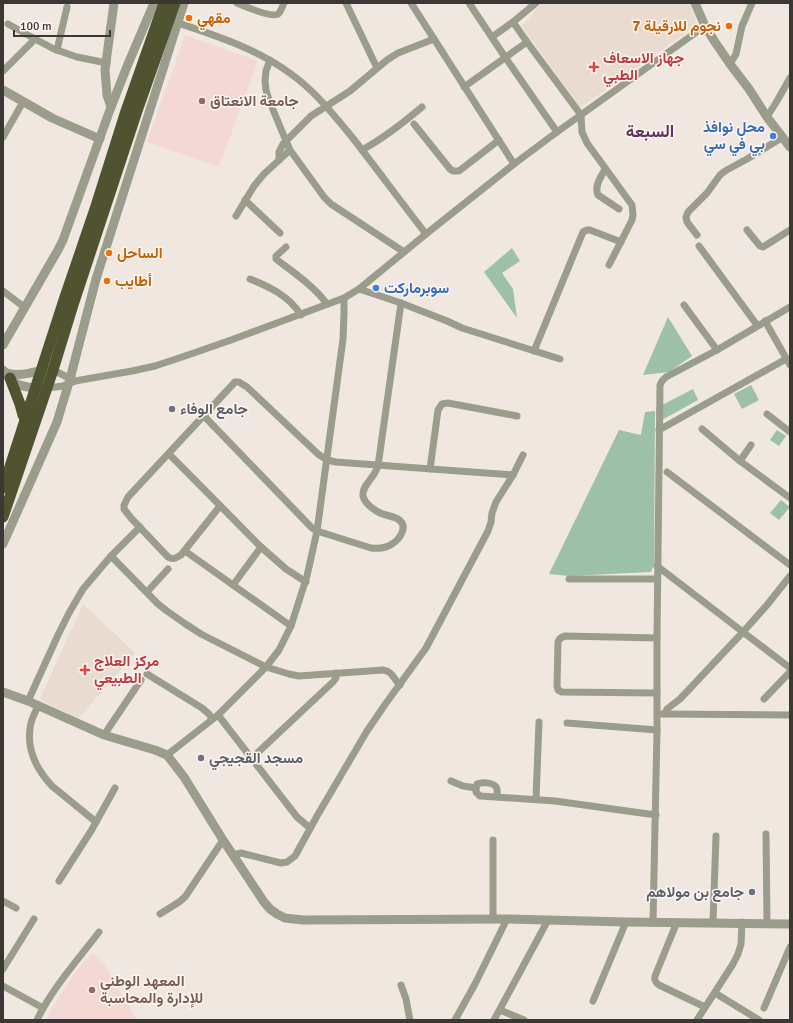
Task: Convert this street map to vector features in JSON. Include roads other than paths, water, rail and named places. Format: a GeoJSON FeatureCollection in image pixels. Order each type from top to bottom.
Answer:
{"type":"FeatureCollection","features":[{"type":"Feature","properties":{"kind":"highway"},"geometry":{"type":"LineString","coordinates":[[3,488],[126,111],[164,3]]}},
{"type":"Feature","properties":{"kind":"highway"},"geometry":{"type":"LineString","coordinates":[[3,516],[48,388],[73,305],[137,111],[175,3]]}},
{"type":"Feature","properties":{"kind":"highway"},"geometry":{"type":"LineString","coordinates":[[6,374],[26,420]]}},
{"type":"Feature","properties":{"kind":"street"},"geometry":{"type":"LineString","coordinates":[[111,108],[107,94],[105,70],[114,3]]}},
{"type":"Feature","properties":{"kind":"street"},"geometry":{"type":"LineString","coordinates":[[3,345],[63,240],[111,108],[154,3]]}},
{"type":"Feature","properties":{"kind":"street"},"geometry":{"type":"LineString","coordinates":[[3,544],[57,422],[71,381],[96,279],[184,3]]}},
{"type":"Feature","properties":{"kind":"street"},"geometry":{"type":"LineString","coordinates":[[237,3],[274,15],[279,13],[284,3]]}},
{"type":"Feature","properties":{"kind":"street"},"geometry":{"type":"LineString","coordinates":[[346,3],[377,68]]}},
{"type":"Feature","properties":{"kind":"street"},"geometry":{"type":"LineString","coordinates":[[411,3],[514,164]]}},
{"type":"Feature","properties":{"kind":"street"},"geometry":{"type":"LineString","coordinates":[[469,3],[557,132]]}},
{"type":"Feature","properties":{"kind":"street"},"geometry":{"type":"LineString","coordinates":[[524,3],[528,10]]}},
{"type":"Feature","properties":{"kind":"street"},"geometry":{"type":"LineString","coordinates":[[492,37],[536,3]]}},
{"type":"Feature","properties":{"kind":"street"},"geometry":{"type":"LineString","coordinates":[[695,3],[705,26],[730,64],[790,147]]}},
{"type":"Feature","properties":{"kind":"street"},"geometry":{"type":"LineString","coordinates":[[730,64],[736,54],[742,26],[752,3]]}},
{"type":"Feature","properties":{"kind":"street"},"geometry":{"type":"LineString","coordinates":[[57,50],[67,7]]}},
{"type":"Feature","properties":{"kind":"street"},"geometry":{"type":"LineString","coordinates":[[513,22],[581,115],[582,132],[584,137],[605,169],[629,200],[633,210],[632,220],[609,265]]}},
{"type":"Feature","properties":{"kind":"street"},"geometry":{"type":"LineString","coordinates":[[178,23],[221,38],[256,53],[292,74],[327,106],[426,234]]}},
{"type":"Feature","properties":{"kind":"street"},"geometry":{"type":"LineString","coordinates":[[8,24],[57,50],[77,57],[106,63]]}},
{"type":"Feature","properties":{"kind":"street"},"geometry":{"type":"LineString","coordinates":[[6,374],[16,383],[26,388],[48,388],[58,387],[71,381],[155,366],[344,298],[359,289],[514,164],[705,26]]}},
{"type":"Feature","properties":{"kind":"street"},"geometry":{"type":"LineString","coordinates":[[3,70],[34,39]]}},
{"type":"Feature","properties":{"kind":"street"},"geometry":{"type":"LineString","coordinates":[[279,160],[278,156],[280,148],[311,116],[350,91],[377,68],[398,53],[434,39]]}},
{"type":"Feature","properties":{"kind":"street"},"geometry":{"type":"LineString","coordinates":[[464,87],[527,42]]}},
{"type":"Feature","properties":{"kind":"street"},"geometry":{"type":"LineString","coordinates":[[270,60],[265,81],[268,100],[290,150],[324,197],[331,204],[404,252]]}},
{"type":"Feature","properties":{"kind":"street"},"geometry":{"type":"LineString","coordinates":[[767,117],[790,78]]}},
{"type":"Feature","properties":{"kind":"street"},"geometry":{"type":"LineString","coordinates":[[3,90],[68,126],[100,139]]}},
{"type":"Feature","properties":{"kind":"street"},"geometry":{"type":"LineString","coordinates":[[3,137],[23,102]]}},
{"type":"Feature","properties":{"kind":"street"},"geometry":{"type":"LineString","coordinates":[[362,150],[393,131],[422,107]]}},
{"type":"Feature","properties":{"kind":"street"},"geometry":{"type":"LineString","coordinates":[[414,124],[454,172],[459,171],[499,140]]}},
{"type":"Feature","properties":{"kind":"street"},"geometry":{"type":"LineString","coordinates":[[697,235],[687,222],[687,214],[707,193],[720,174],[783,138]]}},
{"type":"Feature","properties":{"kind":"street"},"geometry":{"type":"LineString","coordinates":[[236,216],[254,186],[264,174],[290,150]]}},
{"type":"Feature","properties":{"kind":"street"},"geometry":{"type":"LineString","coordinates":[[605,169],[596,186],[598,195],[619,209]]}},
{"type":"Feature","properties":{"kind":"street"},"geometry":{"type":"LineString","coordinates":[[245,200],[280,233]]}},
{"type":"Feature","properties":{"kind":"street"},"geometry":{"type":"LineString","coordinates":[[534,351],[583,232],[590,230],[621,242]]}},
{"type":"Feature","properties":{"kind":"street"},"geometry":{"type":"LineString","coordinates":[[748,230],[760,246],[764,247],[790,230]]}},
{"type":"Feature","properties":{"kind":"street"},"geometry":{"type":"LineString","coordinates":[[699,246],[757,325]]}},
{"type":"Feature","properties":{"kind":"street"},"geometry":{"type":"LineString","coordinates":[[286,247],[276,256],[276,259],[318,293],[327,304]]}},
{"type":"Feature","properties":{"kind":"street"},"geometry":{"type":"LineString","coordinates":[[250,279],[284,296],[292,302],[300,314]]}},
{"type":"Feature","properties":{"kind":"street"},"geometry":{"type":"LineString","coordinates":[[359,289],[401,303],[462,328],[560,359]]}},
{"type":"Feature","properties":{"kind":"street"},"geometry":{"type":"LineString","coordinates":[[3,291],[24,307]]}},
{"type":"Feature","properties":{"kind":"street"},"geometry":{"type":"LineString","coordinates":[[167,756],[215,717],[266,667],[279,650],[291,626],[306,582],[317,531],[344,325],[344,298]]}},
{"type":"Feature","properties":{"kind":"street"},"geometry":{"type":"LineString","coordinates":[[204,416],[312,528],[317,531],[371,548],[384,548],[396,542],[402,534],[402,522],[397,518],[384,515],[375,510],[364,496],[364,488],[378,466],[401,303]]}},
{"type":"Feature","properties":{"kind":"street"},"geometry":{"type":"LineString","coordinates":[[684,305],[717,350]]}},
{"type":"Feature","properties":{"kind":"street"},"geometry":{"type":"LineString","coordinates":[[653,922],[656,815],[660,385],[666,377],[717,350],[757,325],[790,307]]}},
{"type":"Feature","properties":{"kind":"street"},"geometry":{"type":"LineString","coordinates":[[659,430],[788,362],[765,321]]}},
{"type":"Feature","properties":{"kind":"street"},"geometry":{"type":"LineString","coordinates":[[6,374],[22,375],[41,370],[53,370],[71,381]]}},
{"type":"Feature","properties":{"kind":"street"},"geometry":{"type":"LineString","coordinates":[[220,506],[181,556],[171,559],[128,514],[124,505],[128,497],[234,382],[239,382],[247,387],[318,454],[327,460],[378,466],[513,474]]}},
{"type":"Feature","properties":{"kind":"street"},"geometry":{"type":"LineString","coordinates":[[430,469],[438,410],[442,404],[448,402],[517,416]]}},
{"type":"Feature","properties":{"kind":"street"},"geometry":{"type":"LineString","coordinates":[[767,414],[790,432]]}},
{"type":"Feature","properties":{"kind":"street"},"geometry":{"type":"LineString","coordinates":[[702,430],[740,461],[790,498]]}},
{"type":"Feature","properties":{"kind":"street"},"geometry":{"type":"LineString","coordinates":[[740,461],[751,445]]}},
{"type":"Feature","properties":{"kind":"street"},"geometry":{"type":"LineString","coordinates":[[169,454],[261,547],[286,569],[306,582]]}},
{"type":"Feature","properties":{"kind":"street"},"geometry":{"type":"LineString","coordinates":[[234,857],[241,853],[281,863],[287,862],[295,856],[367,731],[419,659],[432,637],[488,531],[496,502],[523,455]]}},
{"type":"Feature","properties":{"kind":"street"},"geometry":{"type":"LineString","coordinates":[[667,472],[790,565]]}},
{"type":"Feature","properties":{"kind":"street"},"geometry":{"type":"LineString","coordinates":[[28,701],[58,634],[83,589],[111,556],[140,527]]}},
{"type":"Feature","properties":{"kind":"street"},"geometry":{"type":"LineString","coordinates":[[233,585],[261,547]]}},
{"type":"Feature","properties":{"kind":"street"},"geometry":{"type":"LineString","coordinates":[[185,550],[291,626]]}},
{"type":"Feature","properties":{"kind":"street"},"geometry":{"type":"LineString","coordinates":[[111,556],[166,611],[201,634],[266,667],[299,676],[386,670],[391,673],[400,686]]}},
{"type":"Feature","properties":{"kind":"street"},"geometry":{"type":"LineString","coordinates":[[658,566],[790,668]]}},
{"type":"Feature","properties":{"kind":"street"},"geometry":{"type":"LineString","coordinates":[[147,592],[168,569]]}},
{"type":"Feature","properties":{"kind":"street"},"geometry":{"type":"LineString","coordinates":[[665,714],[667,709],[680,699],[743,632],[790,576]]}},
{"type":"Feature","properties":{"kind":"street"},"geometry":{"type":"LineString","coordinates":[[569,579],[657,579]]}},
{"type":"Feature","properties":{"kind":"street"},"geometry":{"type":"LineString","coordinates":[[657,638],[564,636],[558,642],[556,686],[558,690],[562,692],[657,693]]}},
{"type":"Feature","properties":{"kind":"street"},"geometry":{"type":"LineString","coordinates":[[764,699],[790,672]]}},
{"type":"Feature","properties":{"kind":"street"},"geometry":{"type":"LineString","coordinates":[[252,758],[333,682],[336,678],[336,673]]}},
{"type":"Feature","properties":{"kind":"street"},"geometry":{"type":"LineString","coordinates":[[147,674],[215,717],[252,758],[297,817],[310,828]]}},
{"type":"Feature","properties":{"kind":"street"},"geometry":{"type":"LineString","coordinates":[[104,735],[141,680]]}},
{"type":"Feature","properties":{"kind":"street"},"geometry":{"type":"LineString","coordinates":[[3,692],[28,701],[104,735],[156,750],[167,756],[184,777],[222,840],[257,892],[270,909],[285,918],[303,920],[508,919],[790,924]]}},
{"type":"Feature","properties":{"kind":"street"},"geometry":{"type":"LineString","coordinates":[[38,706],[32,720],[29,737],[31,751],[37,765],[52,786],[96,822]]}},
{"type":"Feature","properties":{"kind":"street"},"geometry":{"type":"LineString","coordinates":[[657,714],[790,715]]}},
{"type":"Feature","properties":{"kind":"street"},"geometry":{"type":"LineString","coordinates":[[536,799],[539,722]]}},
{"type":"Feature","properties":{"kind":"street"},"geometry":{"type":"LineString","coordinates":[[567,723],[657,730]]}},
{"type":"Feature","properties":{"kind":"street"},"geometry":{"type":"LineString","coordinates":[[451,780],[463,786],[476,788]]}},
{"type":"Feature","properties":{"kind":"street"},"geometry":{"type":"LineString","coordinates":[[497,797],[497,788],[493,784],[481,782],[477,784],[476,792],[480,796],[497,797],[536,799],[656,815]]}},
{"type":"Feature","properties":{"kind":"street"},"geometry":{"type":"LineString","coordinates":[[58,881],[96,822],[115,788]]}},
{"type":"Feature","properties":{"kind":"street"},"geometry":{"type":"LineString","coordinates":[[766,834],[767,923]]}},
{"type":"Feature","properties":{"kind":"street"},"geometry":{"type":"LineString","coordinates":[[713,922],[716,836]]}},
{"type":"Feature","properties":{"kind":"street"},"geometry":{"type":"LineString","coordinates":[[160,914],[185,897],[222,840]]}},
{"type":"Feature","properties":{"kind":"street"},"geometry":{"type":"LineString","coordinates":[[493,840],[493,919]]}},
{"type":"Feature","properties":{"kind":"street"},"geometry":{"type":"LineString","coordinates":[[3,901],[16,908]]}},
{"type":"Feature","properties":{"kind":"street"},"geometry":{"type":"LineString","coordinates":[[3,969],[34,919]]}},
{"type":"Feature","properties":{"kind":"street"},"geometry":{"type":"LineString","coordinates":[[455,1020],[508,919]]}},
{"type":"Feature","properties":{"kind":"street"},"geometry":{"type":"LineString","coordinates":[[494,1020],[548,920]]}},
{"type":"Feature","properties":{"kind":"street"},"geometry":{"type":"LineString","coordinates":[[593,1001],[626,922]]}},
{"type":"Feature","properties":{"kind":"street"},"geometry":{"type":"LineString","coordinates":[[677,922],[654,979],[659,985],[705,1007]]}},
{"type":"Feature","properties":{"kind":"street"},"geometry":{"type":"LineString","coordinates":[[697,1020],[738,954],[741,944],[742,922]]}},
{"type":"Feature","properties":{"kind":"street"},"geometry":{"type":"LineString","coordinates":[[37,1020],[61,981],[99,932]]}},
{"type":"Feature","properties":{"kind":"street"},"geometry":{"type":"LineString","coordinates":[[764,1008],[790,947]]}},
{"type":"Feature","properties":{"kind":"street"},"geometry":{"type":"LineString","coordinates":[[401,984],[406,999],[410,1020]]}},
{"type":"Feature","properties":{"kind":"street"},"geometry":{"type":"LineString","coordinates":[[3,986],[43,1008]]}},
{"type":"Feature","properties":{"kind":"street"},"geometry":{"type":"LineString","coordinates":[[714,993],[759,1020]]}},
{"type":"Feature","properties":{"kind":"street"},"geometry":{"type":"LineString","coordinates":[[500,1010],[524,1020]]}},
{"type":"Feature","properties":{"kind":"place","name":"مقهي"},"geometry":{"type":"Point","coordinates":[189,18]}},
{"type":"Feature","properties":{"kind":"place","name":"7 نجوم للارقيلة"},"geometry":{"type":"Point","coordinates":[729,26]}},
{"type":"Feature","properties":{"kind":"place","name":"جهاز الاسعاف الطبي"},"geometry":{"type":"Point","coordinates":[594,67]}},
{"type":"Feature","properties":{"kind":"place","name":"جامعة الانعتاق"},"geometry":{"type":"Point","coordinates":[202,101]}},
{"type":"Feature","properties":{"kind":"place","name":"محل نوافذ بي في سي"},"geometry":{"type":"Point","coordinates":[773,136]}},
{"type":"Feature","properties":{"kind":"place","name":"الساحل"},"geometry":{"type":"Point","coordinates":[109,253]}},
{"type":"Feature","properties":{"kind":"place","name":"أطايب"},"geometry":{"type":"Point","coordinates":[107,281]}},
{"type":"Feature","properties":{"kind":"place","name":"سوبرماركت"},"geometry":{"type":"Point","coordinates":[376,288]}},
{"type":"Feature","properties":{"kind":"place","name":"جامع الوفاء"},"geometry":{"type":"Point","coordinates":[172,409]}},
{"type":"Feature","properties":{"kind":"place","name":"مركز العلاج الطبيعي"},"geometry":{"type":"Point","coordinates":[85,670]}},
{"type":"Feature","properties":{"kind":"place","name":"مسجد القجيجي"},"geometry":{"type":"Point","coordinates":[201,758]}},
{"type":"Feature","properties":{"kind":"place","name":"جامع بن مولاهم"},"geometry":{"type":"Point","coordinates":[752,892]}},
{"type":"Feature","properties":{"kind":"place","name":"المعهد الوطني للإدارة والمحاسبة"},"geometry":{"type":"Point","coordinates":[92,990]}},
{"type":"Feature","properties":{"kind":"district","name":"السبعة"},"geometry":{"type":"Point","coordinates":[650,131]}}]}
